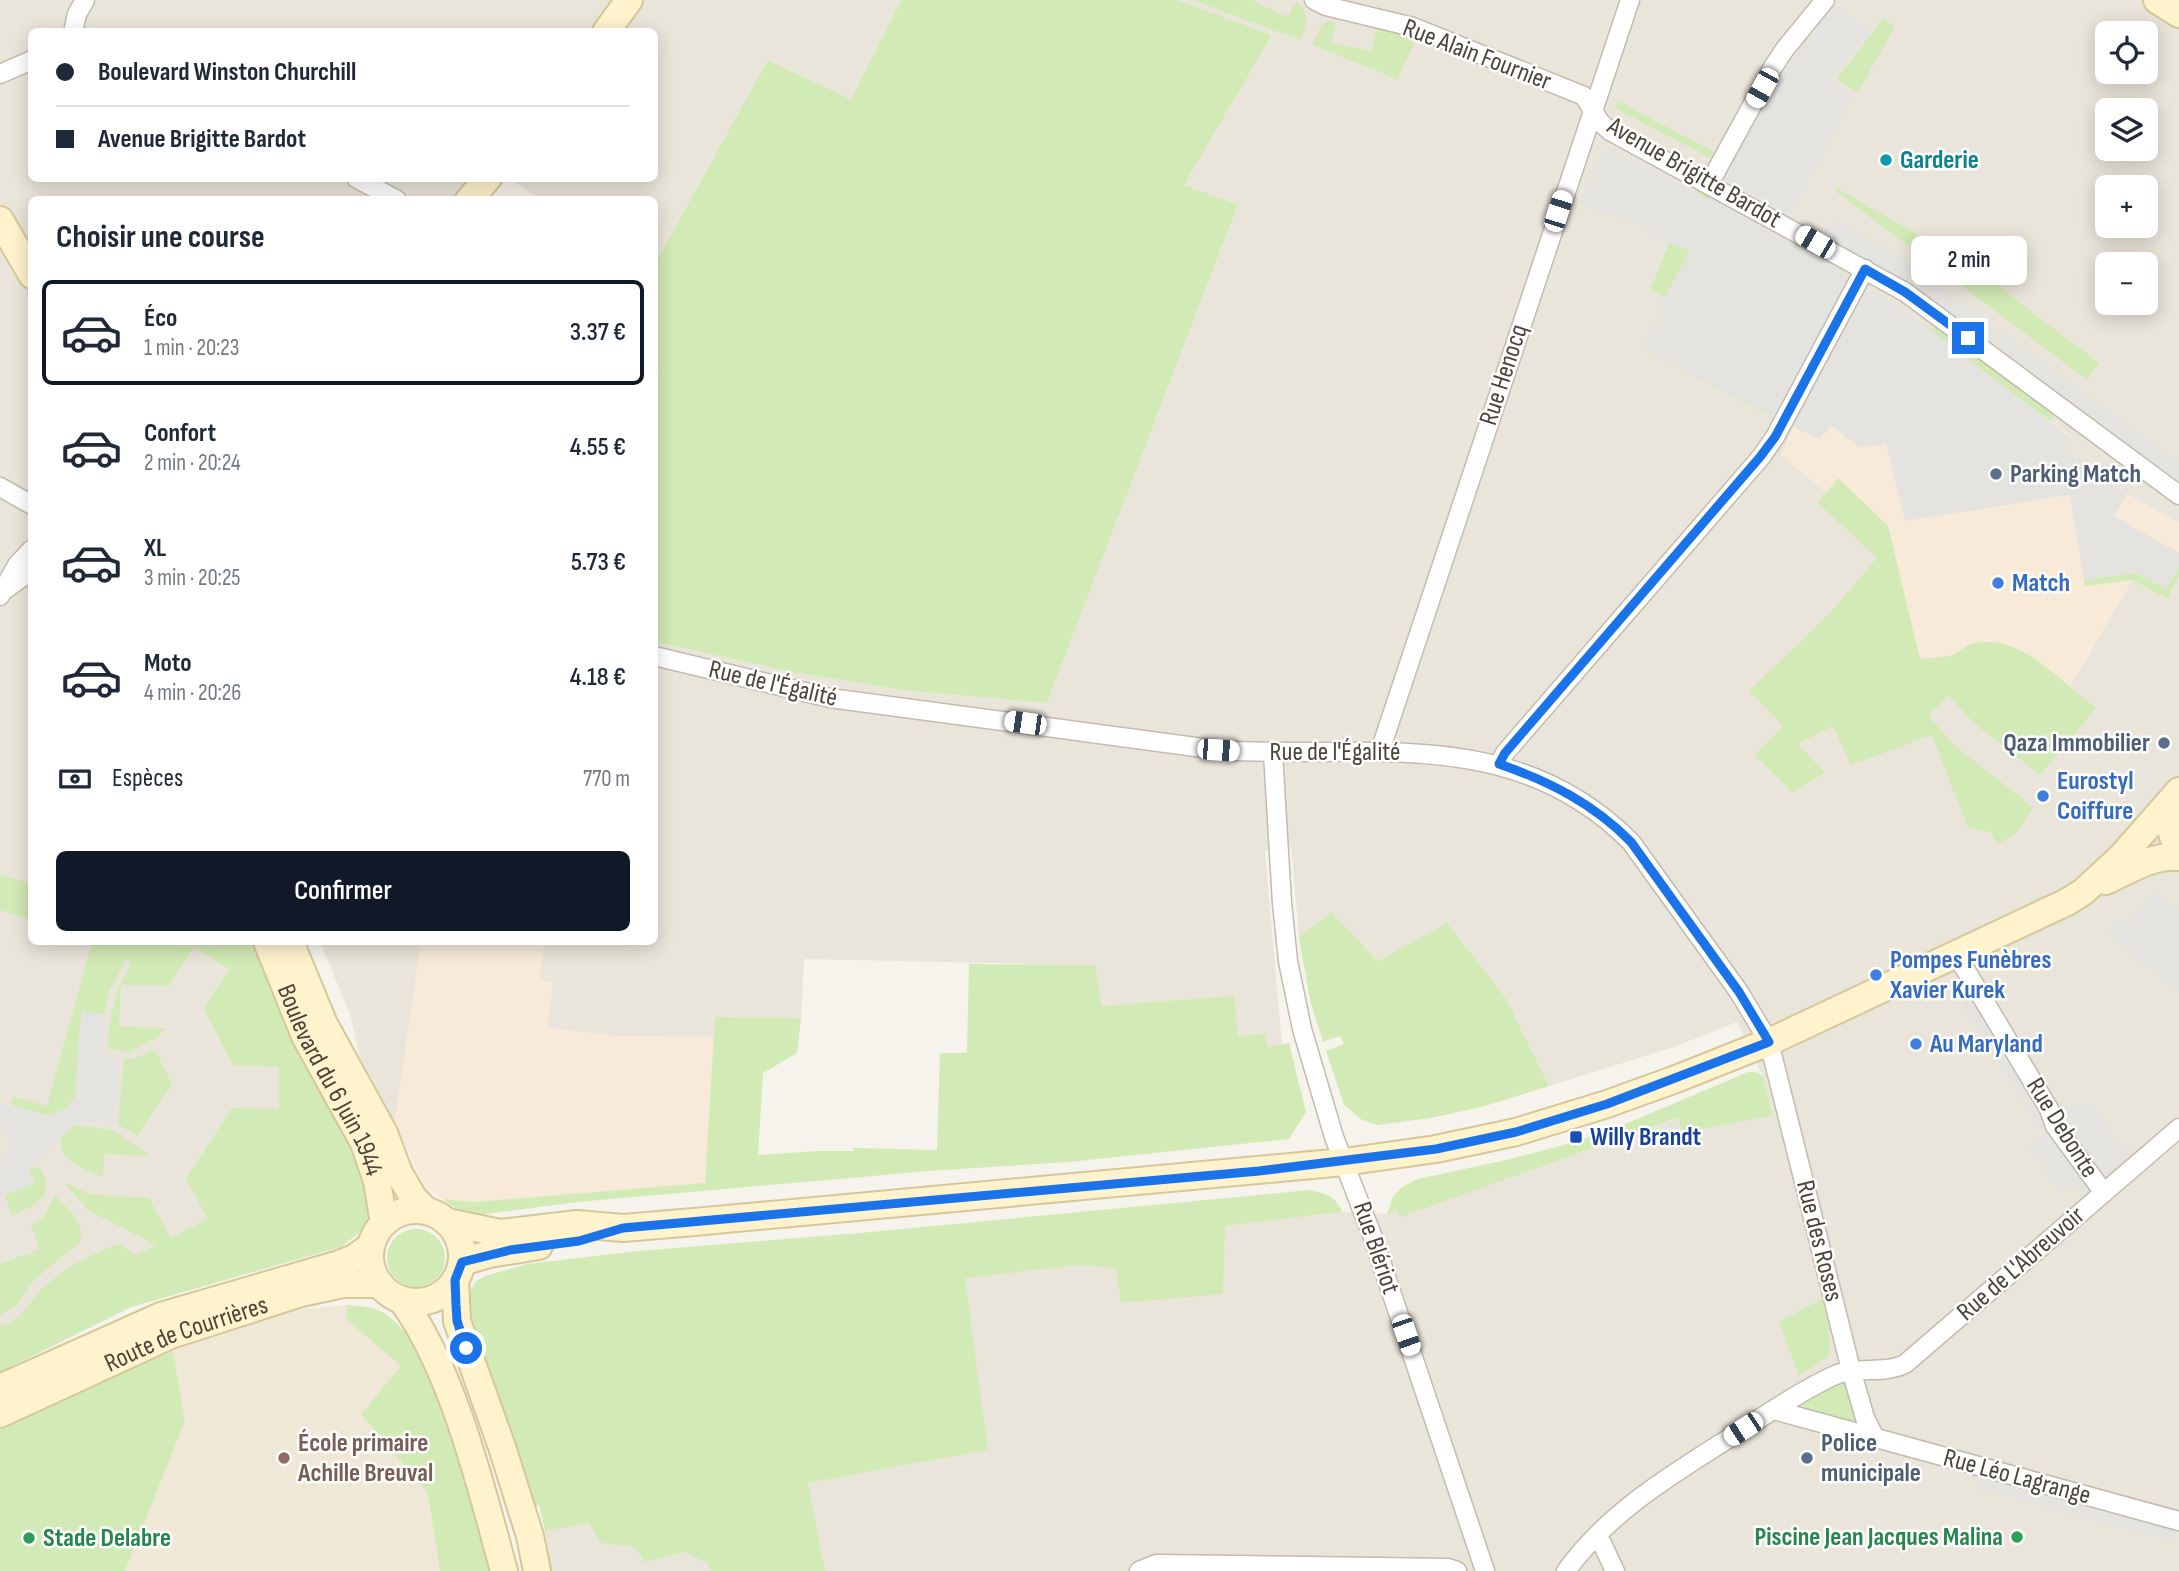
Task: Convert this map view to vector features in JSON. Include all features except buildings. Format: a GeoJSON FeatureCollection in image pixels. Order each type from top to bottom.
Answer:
{"type":"FeatureCollection","features":[{"type":"Feature","properties":{"kind":"main road"},"geometry":{"type":"LineString","coordinates":[[609,28],[629,0]]}},
{"type":"Feature","properties":{"kind":"main road"},"geometry":{"type":"LineString","coordinates":[[2157,0],[2179,14]]}},
{"type":"Feature","properties":{"kind":"main road"},"geometry":{"type":"LineString","coordinates":[[472,196],[485,182]]}},
{"type":"Feature","properties":{"kind":"main road"},"geometry":{"type":"LineString","coordinates":[[0,220],[28,268]]}},
{"type":"Feature","properties":{"kind":"main road"},"geometry":{"type":"LineString","coordinates":[[2178,793],[2170,825],[2172,836],[2179,844]]}},
{"type":"Feature","properties":{"kind":"main road"},"geometry":{"type":"LineString","coordinates":[[2083,892],[2120,857],[2178,793]]}},
{"type":"Feature","properties":{"kind":"main road"},"geometry":{"type":"LineString","coordinates":[[504,1571],[484,1498],[450,1395],[423,1333],[371,1261],[372,1246],[378,1230],[384,1223],[403,1212],[500,1233],[577,1224],[623,1228],[1109,1185],[1344,1162],[1436,1149],[1516,1132],[1641,1091],[1769,1042],[2150,860],[2166,856],[2179,857]]}},
{"type":"Feature","properties":{"kind":"main road","name":"Boulevard du 6 Juin 1944"},"geometry":{"type":"LineString","coordinates":[[268,945],[305,1036],[364,1143],[377,1181],[384,1223]]}},
{"type":"Feature","properties":{"kind":"main road","name":"Boulevard du 6 Juin 1944"},"geometry":{"type":"LineString","coordinates":[[291,945],[324,1024],[384,1133],[399,1173],[412,1196],[436,1217]]}},
{"type":"Feature","properties":{"kind":"main road"},"geometry":{"type":"LineString","coordinates":[[436,1217],[460,1241],[457,1321],[502,1447],[530,1536],[537,1571]]}},
{"type":"Feature","properties":{"kind":"main road"},"geometry":{"type":"LineString","coordinates":[[391,1292],[421,1302],[441,1295],[459,1271],[510,1250],[579,1241],[623,1228]]}},
{"type":"Feature","properties":{"kind":"main road","name":"Route de Courrières"},"geometry":{"type":"LineString","coordinates":[[0,1388],[161,1316],[336,1265],[354,1258],[372,1246]]}},
{"type":"Feature","properties":{"kind":"main road","name":"Route de Courrières"},"geometry":{"type":"LineString","coordinates":[[0,1414],[171,1335],[300,1293],[343,1284],[391,1292]]}},
{"type":"Feature","properties":{"kind":"street"},"geometry":{"type":"LineString","coordinates":[[74,28],[77,14],[85,0]]}},
{"type":"Feature","properties":{"kind":"street","name":"Rue Alain Fournier"},"geometry":{"type":"LineString","coordinates":[[1314,0],[1326,6],[1413,27],[1584,96],[1592,109]]}},
{"type":"Feature","properties":{"kind":"street","name":"Rue Henocq"},"geometry":{"type":"LineString","coordinates":[[1380,751],[1630,0]]}},
{"type":"Feature","properties":{"kind":"street"},"geometry":{"type":"LineString","coordinates":[[1709,184],[1773,67],[1825,0]]}},
{"type":"Feature","properties":{"kind":"street"},"geometry":{"type":"LineString","coordinates":[[0,74],[28,62]]}},
{"type":"Feature","properties":{"kind":"street","name":"Avenue Brigitte Bardot"},"geometry":{"type":"LineString","coordinates":[[1592,109],[1610,131],[1905,292],[2179,495]]}},
{"type":"Feature","properties":{"kind":"street"},"geometry":{"type":"LineString","coordinates":[[363,182],[390,196]]}},
{"type":"Feature","properties":{"kind":"street"},"geometry":{"type":"LineString","coordinates":[[1499,764],[1505,753],[1775,437],[1865,269]]}},
{"type":"Feature","properties":{"kind":"street"},"geometry":{"type":"LineString","coordinates":[[0,487],[27,499]]}},
{"type":"Feature","properties":{"kind":"street"},"geometry":{"type":"LineString","coordinates":[[1,593],[17,565],[28,553]]}},
{"type":"Feature","properties":{"kind":"street"},"geometry":{"type":"LineString","coordinates":[[1,593],[28,574]]}},
{"type":"Feature","properties":{"kind":"street","name":"Rue de l'Égalité"},"geometry":{"type":"LineString","coordinates":[[658,657],[771,685],[851,701],[1218,750],[1273,753],[1380,751],[1455,757],[1499,764],[1536,777],[1576,798],[1613,824],[1631,842],[1739,992],[1769,1042]]}},
{"type":"Feature","properties":{"kind":"street","name":"Rue Blériot"},"geometry":{"type":"LineString","coordinates":[[1273,753],[1288,961],[1306,1041],[1334,1137],[1372,1235],[1485,1571]]}},
{"type":"Feature","properties":{"kind":"street","name":"Rue Debonte"},"geometry":{"type":"LineString","coordinates":[[1956,954],[2049,1109],[2055,1126],[2104,1193]]}},
{"type":"Feature","properties":{"kind":"street","name":"Rue des Roses"},"geometry":{"type":"LineString","coordinates":[[1769,1042],[1851,1370],[1865,1418],[1875,1438]]}},
{"type":"Feature","properties":{"kind":"street","name":"Rue de L'Abreuvoir"},"geometry":{"type":"LineString","coordinates":[[1851,1370],[1894,1369],[1905,1364],[2179,1128]]}},
{"type":"Feature","properties":{"kind":"street"},"geometry":{"type":"LineString","coordinates":[[1566,1568],[1638,1498],[1774,1409],[1834,1375],[1851,1370]]}},
{"type":"Feature","properties":{"kind":"street","name":"Rue Léo Lagrange"},"geometry":{"type":"LineString","coordinates":[[1774,1409],[2179,1521]]}},
{"type":"Feature","properties":{"kind":"street"},"geometry":{"type":"LineString","coordinates":[[1598,1535],[1615,1571]]}},
{"type":"Feature","properties":{"kind":"street"},"geometry":{"type":"LineString","coordinates":[[1139,1571],[1156,1564],[1247,1564],[1448,1568],[1457,1571]]}},
{"type":"Feature","properties":{"kind":"shaded area"},"geometry":{"type":"Polygon","coordinates":[[[0,0],[901,0],[851,101],[769,60],[658,259],[658,196],[535,196],[514,182],[658,182],[658,28],[28,28],[28,182],[485,182],[473,196],[28,196],[28,540],[14,554],[3,590],[28,584],[28,945],[263,945],[368,1217],[358,1234],[340,1247],[131,1307],[0,1372],[0,0]]]}},
{"type":"Feature","properties":{"kind":"shaded area"},"geometry":{"type":"Polygon","coordinates":[[[1177,0],[2179,0],[2179,523],[2127,494],[2062,450],[2071,437],[1959,354],[1782,455],[1827,492],[1903,589],[2069,688],[2132,580],[2167,599],[2179,577],[2179,1571],[551,1571],[545,1531],[988,1450],[961,1254],[1110,1237],[1223,1294],[1224,1226],[1342,1212],[1387,1214],[1398,1210],[1400,1216],[1678,1118],[1683,1131],[1773,1116],[1763,1076],[1737,1022],[1674,1047],[1549,1086],[1507,1000],[1378,961],[1331,912],[1299,937],[1291,846],[1265,850],[1282,1046],[1113,1065],[1094,965],[804,959],[801,1018],[715,1018],[715,1037],[613,1036],[546,1028],[553,983],[539,980],[544,945],[658,945],[658,643],[792,672],[901,690],[1047,703],[1238,206],[1184,185],[1272,35],[1177,0]]]}},
{"type":"Feature","properties":{"kind":"shaded area"},"geometry":{"type":"Polygon","coordinates":[[[1837,5],[1871,33],[1828,81],[1852,97],[1780,235],[1837,263],[1846,274],[1910,315],[2071,438],[2063,450],[2127,494],[2114,516],[2179,553],[2179,567],[2166,589],[2136,573],[2084,580],[2070,495],[1905,521],[1886,444],[1860,447],[1831,426],[1819,439],[1643,349],[1665,297],[1690,251],[1648,234],[1651,228],[1579,203],[1608,147],[1709,200],[1781,63],[1788,66],[1837,5]]]}},
{"type":"Feature","properties":{"kind":"shaded area"},"geometry":{"type":"Polygon","coordinates":[[[1832,219],[1893,252],[2179,463],[2179,495],[1905,292],[1815,242],[1824,234],[1832,219]]]}},
{"type":"Feature","properties":{"kind":"shaded area"},"geometry":{"type":"Polygon","coordinates":[[[1959,353],[2071,438],[2063,450],[2127,494],[2179,523],[2179,577],[2167,599],[2132,581],[2069,688],[2050,670],[1979,642],[1968,644],[1956,654],[1896,665],[1903,589],[1838,478],[1826,493],[1781,455],[1793,427],[1819,439],[1830,426],[1845,437],[1959,353]]]}},
{"type":"Feature","properties":{"kind":"shaded area"},"geometry":{"type":"Polygon","coordinates":[[[2156,891],[2179,910],[2179,993],[2106,932],[2121,918],[2135,916],[2156,891]]]}},
{"type":"Feature","properties":{"kind":"shaded area"},"geometry":{"type":"Polygon","coordinates":[[[321,945],[421,945],[395,1123],[359,1055],[350,1014],[321,945]]]}},
{"type":"Feature","properties":{"kind":"shaded area"},"geometry":{"type":"Polygon","coordinates":[[[421,945],[544,945],[539,979],[553,983],[547,1028],[613,1036],[715,1037],[705,1184],[473,1202],[443,1199],[424,1185],[395,1123],[421,945]]]}},
{"type":"Feature","properties":{"kind":"shaded area"},"geometry":{"type":"Polygon","coordinates":[[[1967,971],[2049,1109],[2092,1103],[2127,1156],[2085,1193],[2077,1186],[2060,1194],[2029,1147],[2046,1136],[1959,999],[1967,971]]]}},
{"type":"Feature","properties":{"kind":"shaded area"},"geometry":{"type":"Polygon","coordinates":[[[82,1011],[104,1014],[99,1053],[118,1057],[114,1124],[85,1121],[74,1125],[29,1168],[35,1183],[0,1197],[0,1160],[9,1153],[11,1146],[7,1132],[0,1128],[0,1104],[49,1116],[68,1107],[75,1098],[77,1086],[82,1011]]]}},
{"type":"Feature","properties":{"kind":"shaded area","name":"École primaire Achille Breuval"},"geometry":{"type":"Polygon","coordinates":[[[347,1305],[346,1319],[402,1366],[362,1414],[428,1494],[440,1571],[125,1571],[185,1421],[173,1351],[292,1310],[347,1305]]]}},
{"type":"Feature","properties":{"kind":"shaded area"},"geometry":{"type":"Polygon","coordinates":[[[1982,1467],[2179,1528],[2175,1542],[1976,1488],[1982,1467]]]}},
{"type":"Feature","properties":{"kind":"green space"},"geometry":{"type":"Polygon","coordinates":[[[901,0],[1177,0],[1272,35],[1184,185],[1238,205],[1047,703],[901,690],[792,672],[658,643],[658,259],[768,60],[851,100],[901,0]]]}},
{"type":"Feature","properties":{"kind":"green space"},"geometry":{"type":"Polygon","coordinates":[[[1192,0],[1252,0],[1287,17],[1297,2],[1306,15],[1306,25],[1300,40],[1192,0]]]}},
{"type":"Feature","properties":{"kind":"green space"},"geometry":{"type":"Polygon","coordinates":[[[1883,18],[1895,27],[1857,93],[1837,79],[1883,18]]]}},
{"type":"Feature","properties":{"kind":"green space"},"geometry":{"type":"Polygon","coordinates":[[[1330,21],[1336,24],[1331,43],[1372,51],[1376,28],[1402,33],[1415,42],[1397,79],[1312,45],[1322,25],[1330,21]]]}},
{"type":"Feature","properties":{"kind":"green space"},"geometry":{"type":"Polygon","coordinates":[[[1618,101],[1714,152],[1710,158],[1615,108],[1618,101]]]}},
{"type":"Feature","properties":{"kind":"green space"},"geometry":{"type":"Polygon","coordinates":[[[1837,188],[1973,267],[2099,363],[2087,380],[1835,191],[1837,188]]]}},
{"type":"Feature","properties":{"kind":"green space"},"geometry":{"type":"Polygon","coordinates":[[[1699,190],[1725,202],[1770,415],[1643,349],[1665,297],[1650,290],[1670,242],[1684,247],[1709,200],[1694,192],[1699,190]]]}},
{"type":"Feature","properties":{"kind":"green space"},"geometry":{"type":"Polygon","coordinates":[[[1928,329],[1940,330],[2055,415],[2050,421],[1959,354],[1860,447],[1845,437],[1928,329]]]}},
{"type":"Feature","properties":{"kind":"green space"},"geometry":{"type":"Polygon","coordinates":[[[1838,478],[1888,526],[1920,659],[1949,656],[1976,643],[1993,642],[2010,646],[2040,663],[2096,708],[2040,775],[1975,724],[1949,696],[1928,715],[1954,745],[2033,807],[2019,830],[2004,841],[1996,844],[1991,832],[1968,828],[1932,735],[1851,765],[1833,726],[1798,744],[1825,773],[1792,793],[1755,755],[1783,726],[1749,691],[1829,614],[1877,558],[1818,503],[1838,478]]]}},
{"type":"Feature","properties":{"kind":"green space"},"geometry":{"type":"Polygon","coordinates":[[[2179,567],[2179,577],[2167,599],[2132,580],[2085,586],[2084,580],[2136,573],[2166,588],[2179,567]]]}},
{"type":"Feature","properties":{"kind":"green space"},"geometry":{"type":"Polygon","coordinates":[[[0,874],[28,883],[28,918],[0,910],[0,874]]]}},
{"type":"Feature","properties":{"kind":"green space"},"geometry":{"type":"Polygon","coordinates":[[[1331,912],[1378,961],[1447,923],[1507,1000],[1549,1086],[1485,1106],[1431,1118],[1377,1125],[1362,1120],[1344,1105],[1326,1051],[1344,1044],[1340,1036],[1323,1042],[1310,1000],[1299,937],[1331,912]]]}},
{"type":"Feature","properties":{"kind":"green space"},"geometry":{"type":"Polygon","coordinates":[[[91,945],[263,945],[343,1117],[369,1192],[368,1217],[358,1234],[340,1247],[131,1307],[0,1372],[0,1326],[19,1316],[49,1283],[77,1263],[120,1244],[136,1255],[156,1245],[89,1211],[67,1183],[89,1194],[149,1198],[171,1238],[207,1219],[186,1178],[232,1108],[279,1109],[279,1067],[233,1065],[204,1009],[229,969],[194,947],[169,986],[121,985],[119,1026],[168,1029],[129,1052],[107,1048],[114,1004],[120,985],[131,963],[126,959],[109,992],[104,1014],[82,1012],[75,1098],[68,1107],[49,1116],[11,1105],[13,1097],[47,1106],[91,945]]]}},
{"type":"Feature","properties":{"kind":"green space"},"geometry":{"type":"Polygon","coordinates":[[[969,964],[1095,965],[1102,1006],[1234,996],[1238,1036],[1265,1034],[1267,1047],[1289,1043],[1306,1112],[1289,1139],[1068,1162],[929,1171],[577,1202],[478,1215],[458,1210],[443,1199],[473,1202],[705,1183],[715,1017],[801,1018],[797,1053],[763,1073],[758,1155],[853,1151],[854,1148],[937,1150],[940,1053],[967,1053],[969,964]]]}},
{"type":"Feature","properties":{"kind":"green space"},"geometry":{"type":"Polygon","coordinates":[[[155,1050],[172,1084],[137,1136],[118,1124],[124,1058],[134,1059],[155,1050]]]}},
{"type":"Feature","properties":{"kind":"green space"},"geometry":{"type":"Polygon","coordinates":[[[1748,1072],[1763,1076],[1773,1116],[1683,1132],[1677,1118],[1400,1217],[1397,1210],[1387,1214],[1393,1197],[1402,1187],[1418,1179],[1568,1144],[1623,1125],[1748,1072]]]}},
{"type":"Feature","properties":{"kind":"green space"},"geometry":{"type":"Polygon","coordinates":[[[74,1125],[113,1130],[150,1156],[104,1154],[103,1177],[74,1163],[63,1152],[61,1137],[74,1125]]]}},
{"type":"Feature","properties":{"kind":"green space"},"geometry":{"type":"Polygon","coordinates":[[[29,1168],[40,1168],[45,1177],[45,1192],[28,1208],[12,1215],[4,1195],[35,1183],[29,1168]]]}},
{"type":"Feature","properties":{"kind":"green space"},"geometry":{"type":"Polygon","coordinates":[[[1310,1190],[1330,1196],[1342,1212],[1225,1226],[1223,1294],[1121,1303],[1116,1268],[1079,1265],[965,1278],[988,1450],[808,1483],[825,1571],[711,1571],[707,1563],[685,1552],[645,1562],[634,1547],[601,1543],[589,1523],[545,1531],[539,1505],[531,1507],[470,1333],[468,1296],[475,1282],[485,1276],[527,1264],[638,1251],[860,1233],[1310,1190]]]}},
{"type":"Feature","properties":{"kind":"green space"},"geometry":{"type":"Polygon","coordinates":[[[55,1195],[78,1222],[80,1242],[35,1279],[18,1304],[0,1315],[0,1264],[40,1249],[31,1224],[43,1218],[55,1195]]]}},
{"type":"Feature","properties":{"kind":"green space"},"geometry":{"type":"Polygon","coordinates":[[[410,1229],[422,1229],[437,1237],[445,1252],[445,1264],[437,1279],[422,1287],[410,1287],[395,1279],[387,1264],[387,1252],[395,1237],[410,1229]]]}},
{"type":"Feature","properties":{"kind":"green space"},"geometry":{"type":"Polygon","coordinates":[[[1822,1299],[1829,1334],[1829,1356],[1799,1376],[1779,1322],[1822,1299]]]}},
{"type":"Feature","properties":{"kind":"green space"},"geometry":{"type":"Polygon","coordinates":[[[347,1305],[377,1310],[387,1315],[412,1344],[455,1446],[492,1571],[440,1571],[428,1494],[361,1414],[401,1366],[346,1319],[347,1305]]]}},
{"type":"Feature","properties":{"kind":"green space"},"geometry":{"type":"Polygon","coordinates":[[[173,1351],[185,1421],[125,1571],[0,1571],[0,1430],[173,1351]]]}},
{"type":"Feature","properties":{"kind":"green space"},"geometry":{"type":"Polygon","coordinates":[[[1846,1379],[1859,1420],[1855,1425],[1799,1410],[1797,1407],[1846,1379]]]}},
{"type":"Feature","properties":{"kind":"place","name":"Garderie"},"geometry":{"type":"Point","coordinates":[1886,160]}},
{"type":"Feature","properties":{"kind":"place","name":"Parking Match"},"geometry":{"type":"Point","coordinates":[1996,474]}},
{"type":"Feature","properties":{"kind":"place","name":"Match"},"geometry":{"type":"Point","coordinates":[1998,583]}},
{"type":"Feature","properties":{"kind":"place","name":"Qaza Immobilier"},"geometry":{"type":"Point","coordinates":[2164,743]}},
{"type":"Feature","properties":{"kind":"place","name":"Eurostyl Coiffure"},"geometry":{"type":"Point","coordinates":[2043,796]}},
{"type":"Feature","properties":{"kind":"place","name":"Pompes Funèbres Xavier Kurek"},"geometry":{"type":"Point","coordinates":[1876,975]}},
{"type":"Feature","properties":{"kind":"place","name":"Au Maryland"},"geometry":{"type":"Point","coordinates":[1916,1044]}},
{"type":"Feature","properties":{"kind":"place","name":"Willy Brandt"},"geometry":{"type":"Point","coordinates":[1576,1137]}},
{"type":"Feature","properties":{"kind":"place","name":"École primaire Achille Breuval"},"geometry":{"type":"Point","coordinates":[284,1458]}},
{"type":"Feature","properties":{"kind":"place","name":"Police municipale"},"geometry":{"type":"Point","coordinates":[1807,1458]}},
{"type":"Feature","properties":{"kind":"place","name":"Piscine Jean Jacques Malina"},"geometry":{"type":"Point","coordinates":[2017,1537]}},
{"type":"Feature","properties":{"kind":"place","name":"Stade Delabre"},"geometry":{"type":"Point","coordinates":[29,1538]}},
{"type":"Feature","properties":{"kind":"route"},"geometry":{"type":"LineString","coordinates":[[466,1348],[457,1321],[455,1280],[462,1262],[489,1254],[579,1241],[623,1228],[1259,1171],[1436,1149],[1516,1132],[1607,1104],[1769,1042],[1739,992],[1631,842],[1613,824],[1576,798],[1536,777],[1499,764],[1505,753],[1775,437],[1865,269],[1905,292],[1968,338]]}}]}
